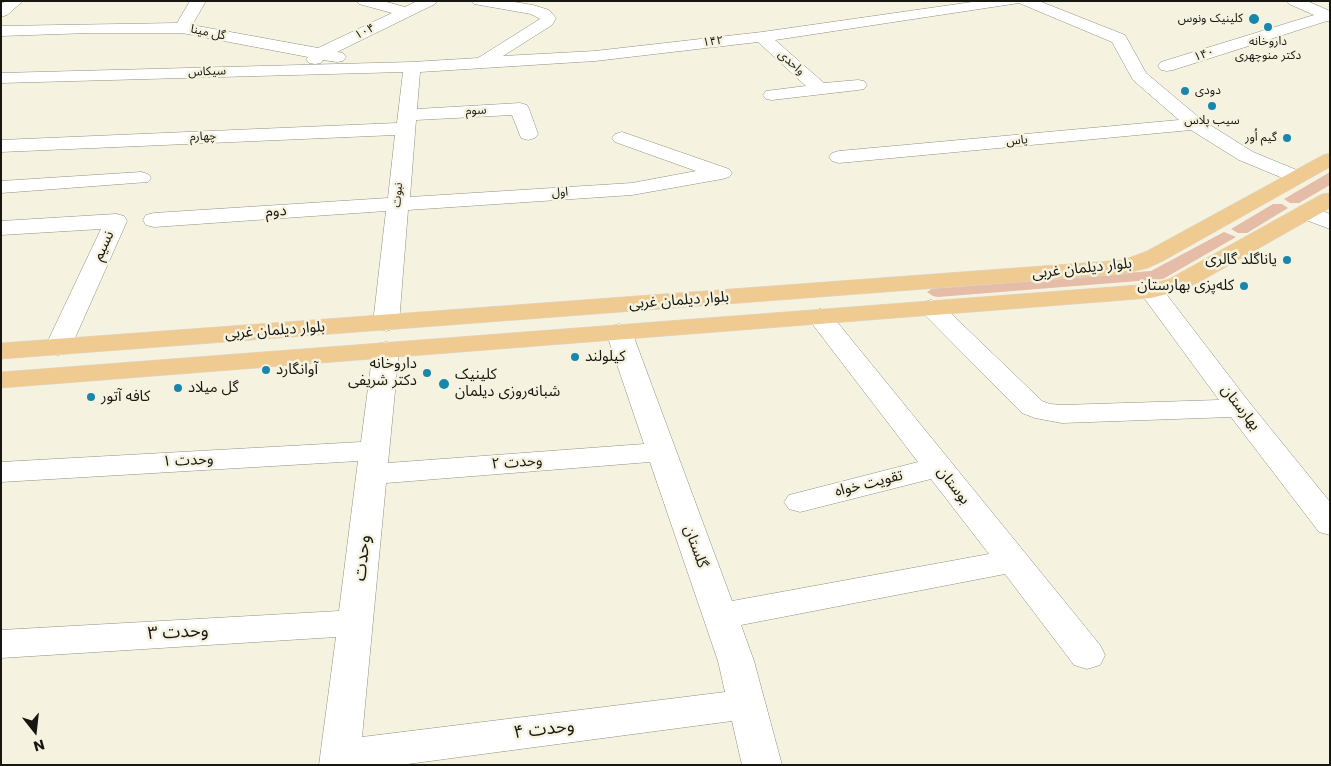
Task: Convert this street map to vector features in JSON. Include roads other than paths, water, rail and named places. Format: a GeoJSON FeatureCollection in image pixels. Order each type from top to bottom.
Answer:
{"type":"FeatureCollection","features":[{"type":"Feature","properties":{"kind":"main road","name":"بلوار دیلمان غربی"},"geometry":{"type":"LineString","coordinates":[[1,380],[386,336],[1123,267],[1140,263],[1154,256],[1329,160]]}},
{"type":"Feature","properties":{"kind":"main road","name":"بلوار دیلمان غربی"},"geometry":{"type":"LineString","coordinates":[[1,351],[58,347],[386,336],[619,332],[1151,291],[1178,284],[1330,199]]}},
{"type":"Feature","properties":{"kind":"street"},"geometry":{"type":"LineString","coordinates":[[1,12],[16,1]]}},
{"type":"Feature","properties":{"kind":"street"},"geometry":{"type":"LineString","coordinates":[[182,28],[198,1]]}},
{"type":"Feature","properties":{"kind":"street"},"geometry":{"type":"LineString","coordinates":[[364,1],[407,12]]}},
{"type":"Feature","properties":{"kind":"street","name":"۱۰۴"},"geometry":{"type":"LineString","coordinates":[[306,70],[319,54],[430,1]]}},
{"type":"Feature","properties":{"kind":"street"},"geometry":{"type":"LineString","coordinates":[[479,1],[543,13],[548,18],[546,22],[482,63]]}},
{"type":"Feature","properties":{"kind":"street"},"geometry":{"type":"LineString","coordinates":[[928,1],[944,11]]}},
{"type":"Feature","properties":{"kind":"street","name":"۱۴۲"},"geometry":{"type":"LineString","coordinates":[[412,67],[595,56],[762,37],[1012,1]]}},
{"type":"Feature","properties":{"kind":"street"},"geometry":{"type":"LineString","coordinates":[[1024,1],[1119,39],[1139,76],[1195,124],[1246,156],[1297,177]]}},
{"type":"Feature","properties":{"kind":"street"},"geometry":{"type":"LineString","coordinates":[[1300,2],[1328,9]]}},
{"type":"Feature","properties":{"kind":"street","name":"۱۴۰"},"geometry":{"type":"LineString","coordinates":[[1167,66],[1328,9]]}},
{"type":"Feature","properties":{"kind":"street","name":"گل مینا"},"geometry":{"type":"LineString","coordinates":[[1,31],[90,28],[182,28],[319,54],[412,67]]}},
{"type":"Feature","properties":{"kind":"street","name":"واحدی"},"geometry":{"type":"LineString","coordinates":[[762,37],[820,89]]}},
{"type":"Feature","properties":{"kind":"street","name":"سیکاس"},"geometry":{"type":"LineString","coordinates":[[1,78],[412,67]]}},
{"type":"Feature","properties":{"kind":"street","name":"نبوت"},"geometry":{"type":"LineString","coordinates":[[386,336],[405,122],[412,67]]}},
{"type":"Feature","properties":{"kind":"street"},"geometry":{"type":"LineString","coordinates":[[772,95],[858,85]]}},
{"type":"Feature","properties":{"kind":"street","name":"سوم"},"geometry":{"type":"LineString","coordinates":[[405,122],[520,109],[528,134]]}},
{"type":"Feature","properties":{"kind":"street","name":"چهارم"},"geometry":{"type":"LineString","coordinates":[[1,146],[405,122]]}},
{"type":"Feature","properties":{"kind":"street","name":"یاس"},"geometry":{"type":"LineString","coordinates":[[839,157],[1195,124]]}},
{"type":"Feature","properties":{"kind":"street","name":"اول"},"geometry":{"type":"LineString","coordinates":[[398,204],[632,189],[722,173],[622,138]]}},
{"type":"Feature","properties":{"kind":"street"},"geometry":{"type":"LineString","coordinates":[[1,187],[141,178]]}},
{"type":"Feature","properties":{"kind":"street"},"geometry":{"type":"LineString","coordinates":[[84,223],[110,179]]}},
{"type":"Feature","properties":{"kind":"street","name":"دوم"},"geometry":{"type":"LineString","coordinates":[[154,220],[398,204]]}},
{"type":"Feature","properties":{"kind":"street"},"geometry":{"type":"LineString","coordinates":[[1306,212],[1330,222]]}},
{"type":"Feature","properties":{"kind":"street","name":"نسیم"},"geometry":{"type":"LineString","coordinates":[[1,228],[116,221],[58,347]]}},
{"type":"Feature","properties":{"kind":"street","name":"بهارستان"},"geometry":{"type":"LineString","coordinates":[[1151,291],[1330,524]]}},
{"type":"Feature","properties":{"kind":"street"},"geometry":{"type":"LineString","coordinates":[[931,308],[1032,407],[1045,412],[1062,414],[1239,408]]}},
{"type":"Feature","properties":{"kind":"street","name":"بوستان"},"geometry":{"type":"LineString","coordinates":[[820,317],[1086,655]]}},
{"type":"Feature","properties":{"kind":"street","name":"گلستان"},"geometry":{"type":"LineString","coordinates":[[619,332],[736,661],[762,765]]}},
{"type":"Feature","properties":{"kind":"street","name":"وحدت"},"geometry":{"type":"LineString","coordinates":[[340,760],[386,336]]}},
{"type":"Feature","properties":{"kind":"street","name":"وحدت ۲"},"geometry":{"type":"LineString","coordinates":[[373,462],[662,452]]}},
{"type":"Feature","properties":{"kind":"street","name":"وحدت ۱"},"geometry":{"type":"LineString","coordinates":[[1,472],[373,462]]}},
{"type":"Feature","properties":{"kind":"street","name":"تقویت خواه"},"geometry":{"type":"LineString","coordinates":[[800,502],[938,467]]}},
{"type":"Feature","properties":{"kind":"street"},"geometry":{"type":"LineString","coordinates":[[720,616],[1012,561]]}},
{"type":"Feature","properties":{"kind":"street","name":"وحدت ۳"},"geometry":{"type":"LineString","coordinates":[[1,644],[356,622]]}},
{"type":"Feature","properties":{"kind":"street","name":"وحدت ۴"},"geometry":{"type":"LineString","coordinates":[[340,760],[747,704]]}},
{"type":"Feature","properties":{"kind":"place","name":"کلینیک ونوس"},"geometry":{"type":"Point","coordinates":[1254,19]}},
{"type":"Feature","properties":{"kind":"place","name":"داروخانه دکتر منوچهری"},"geometry":{"type":"Point","coordinates":[1268,27]}},
{"type":"Feature","properties":{"kind":"place","name":"دودی"},"geometry":{"type":"Point","coordinates":[1185,91]}},
{"type":"Feature","properties":{"kind":"place","name":"سیب پلاس"},"geometry":{"type":"Point","coordinates":[1212,106]}},
{"type":"Feature","properties":{"kind":"place","name":"گیم اُور"},"geometry":{"type":"Point","coordinates":[1287,138]}},
{"type":"Feature","properties":{"kind":"place","name":"یاناگلد گالری"},"geometry":{"type":"Point","coordinates":[1287,260]}},
{"type":"Feature","properties":{"kind":"place","name":"کله‌پزی بهارستان"},"geometry":{"type":"Point","coordinates":[1244,286]}},
{"type":"Feature","properties":{"kind":"place","name":"کیلولند"},"geometry":{"type":"Point","coordinates":[575,357]}},
{"type":"Feature","properties":{"kind":"place","name":"آوانگارد"},"geometry":{"type":"Point","coordinates":[266,370]}},
{"type":"Feature","properties":{"kind":"place","name":"داروخانه دکتر شریفی"},"geometry":{"type":"Point","coordinates":[427,373]}},
{"type":"Feature","properties":{"kind":"place","name":"کلینیک شبانه‌روزی دیلمان"},"geometry":{"type":"Point","coordinates":[444,384]}},
{"type":"Feature","properties":{"kind":"place","name":"گل میلاد"},"geometry":{"type":"Point","coordinates":[178,388]}},
{"type":"Feature","properties":{"kind":"place","name":"کافه آتور"},"geometry":{"type":"Point","coordinates":[91,397]}}]}
